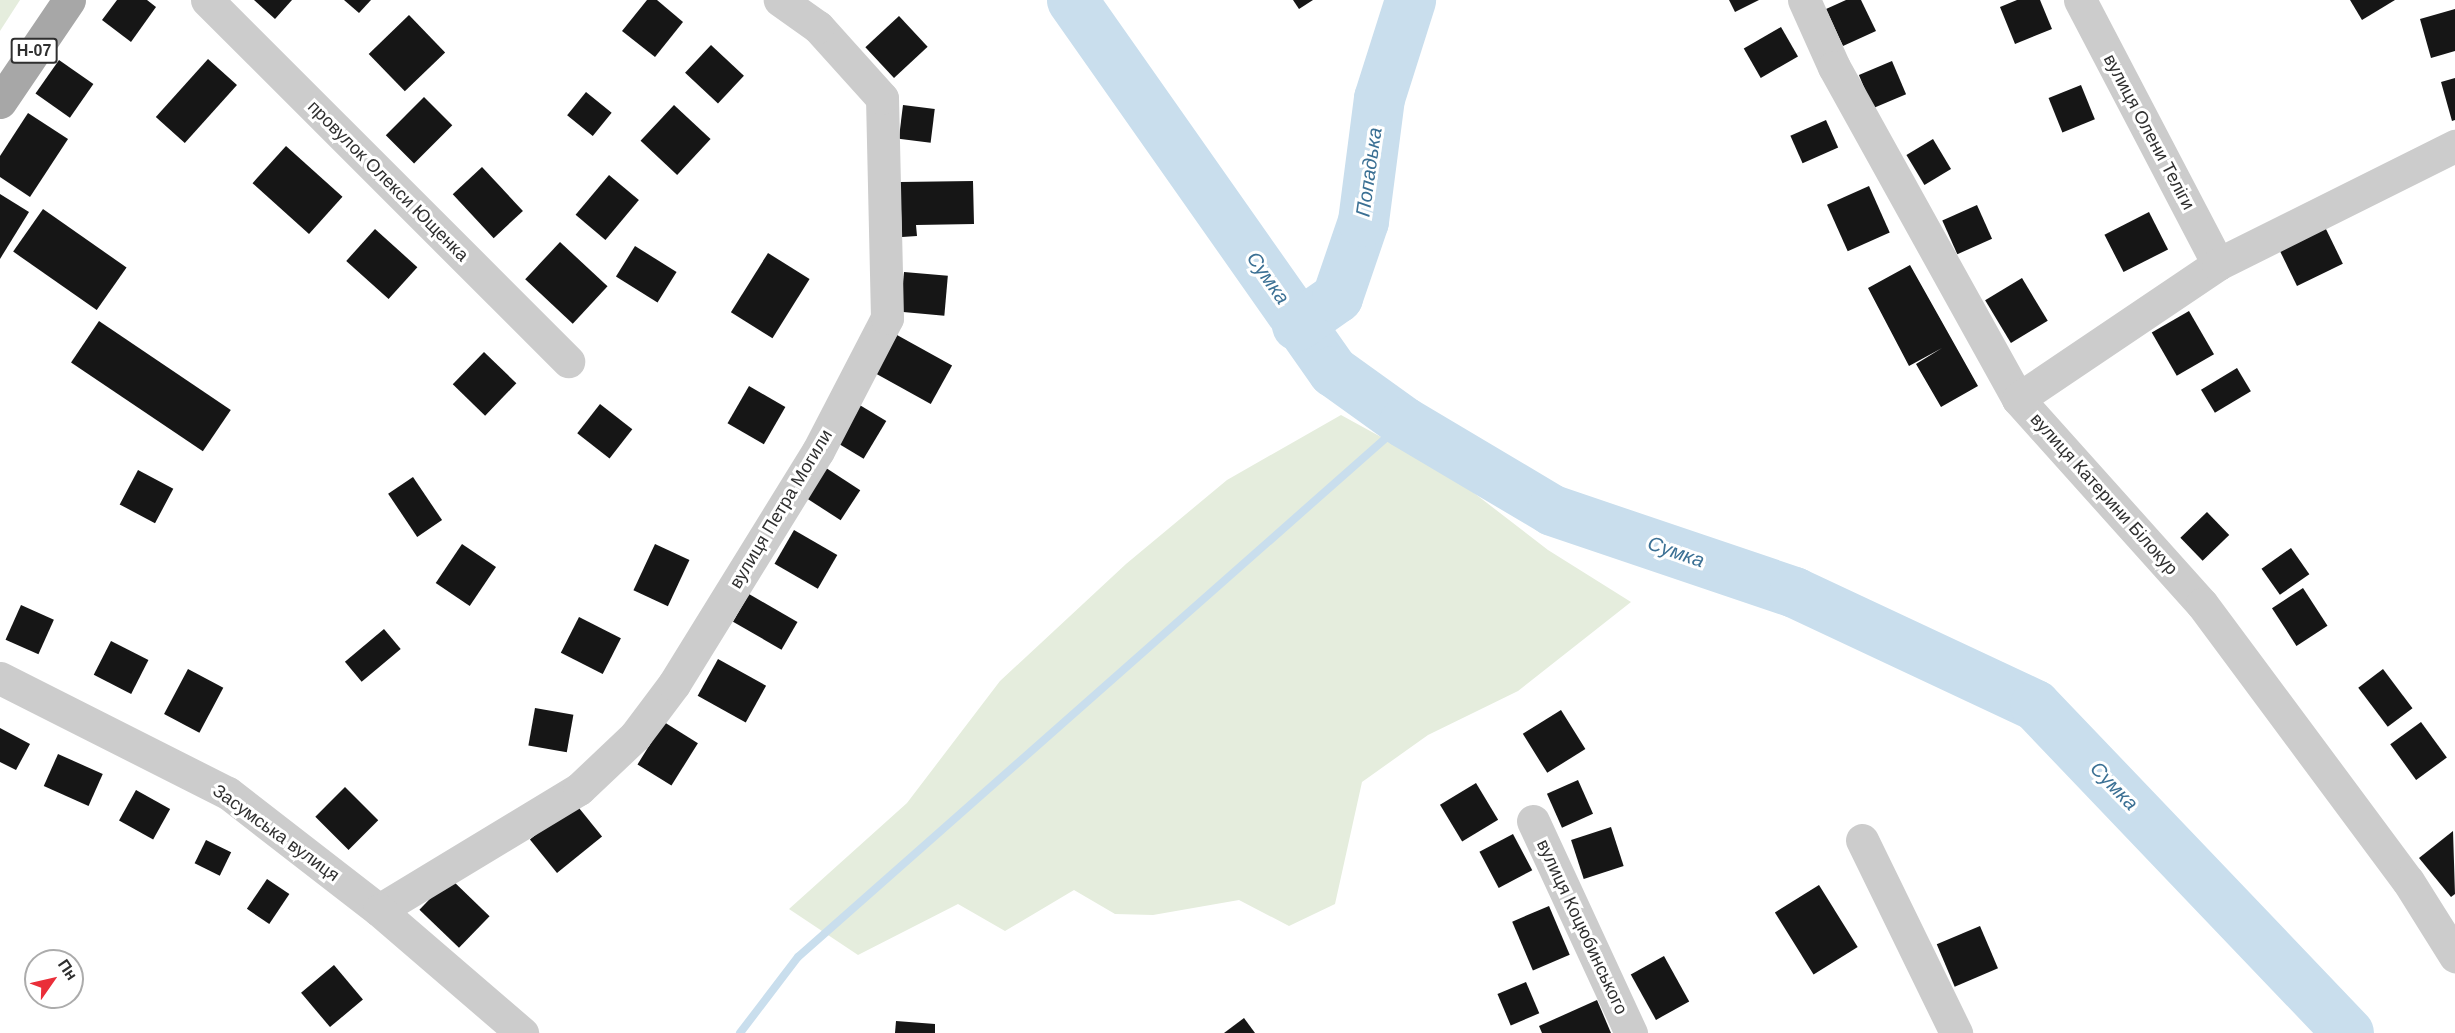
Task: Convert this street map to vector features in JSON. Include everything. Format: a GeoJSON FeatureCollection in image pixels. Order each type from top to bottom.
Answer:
{"type":"FeatureCollection","features":[{"type":"Feature","properties":{"kind":"main road","name":"Н-07"},"geometry":{"type":"LineString","coordinates":[[0,102],[69,0]]}},
{"type":"Feature","properties":{"kind":"street","name":"провулок Олекси Ющенка"},"geometry":{"type":"LineString","coordinates":[[207,0],[568,361]]}},
{"type":"Feature","properties":{"kind":"street","name":"вулиця Петра Могили"},"geometry":{"type":"LineString","coordinates":[[379,910],[579,789],[635,736],[680,675],[818,450],[887,318],[882,98],[818,27],[780,0]]}},
{"type":"Feature","properties":{"kind":"street","name":"вулиця Катерини Білокур"},"geometry":{"type":"LineString","coordinates":[[1804,0],[1834,67],[2018,399],[2202,604],[2408,881],[2455,956]]}},
{"type":"Feature","properties":{"kind":"street","name":"вулиця Олени Теліги"},"geometry":{"type":"LineString","coordinates":[[2080,0],[2218,264]]}},
{"type":"Feature","properties":{"kind":"street"},"geometry":{"type":"LineString","coordinates":[[2018,399],[2218,264],[2455,146]]}},
{"type":"Feature","properties":{"kind":"street","name":"Засумська вулиця"},"geometry":{"type":"LineString","coordinates":[[0,678],[228,793],[379,910],[522,1033]]}},
{"type":"Feature","properties":{"kind":"street","name":"вулиця Коцюбинського"},"geometry":{"type":"LineString","coordinates":[[1533,821],[1631,1033]]}},
{"type":"Feature","properties":{"kind":"street"},"geometry":{"type":"LineString","coordinates":[[1862,840],[1956,1033]]}},
{"type":"Feature","properties":{"kind":"green space"},"geometry":{"type":"Polygon","coordinates":[[[0,0],[20,0],[0,31],[0,0]]]}},
{"type":"Feature","properties":{"kind":"green space"},"geometry":{"type":"Polygon","coordinates":[[[1341,415],[1452,476],[1548,550],[1631,602],[1518,691],[1428,735],[1362,782],[1335,904],[1289,926],[1239,900],[1153,915],[1115,914],[1074,890],[1005,931],[958,904],[858,955],[789,909],[907,803],[1000,681],[1126,564],[1227,480],[1341,415]]]}},
{"type":"Feature","properties":{"kind":"building"},"geometry":{"type":"Polygon","coordinates":[[[117,0],[147,0],[156,7],[131,42],[102,20],[117,0]]]}},
{"type":"Feature","properties":{"kind":"building"},"geometry":{"type":"Polygon","coordinates":[[[254,0],[292,0],[275,19],[254,0]]]}},
{"type":"Feature","properties":{"kind":"building"},"geometry":{"type":"Polygon","coordinates":[[[344,0],[371,0],[359,13],[344,0]]]}},
{"type":"Feature","properties":{"kind":"building"},"geometry":{"type":"Polygon","coordinates":[[[647,0],[657,0],[683,22],[655,57],[622,31],[647,0]]]}},
{"type":"Feature","properties":{"kind":"building"},"geometry":{"type":"Polygon","coordinates":[[[1293,0],[1313,0],[1299,9],[1293,0]]]}},
{"type":"Feature","properties":{"kind":"building"},"geometry":{"type":"Polygon","coordinates":[[[1729,0],[1759,0],[1735,12],[1729,0]]]}},
{"type":"Feature","properties":{"kind":"building"},"geometry":{"type":"Polygon","coordinates":[[[1846,0],[1861,0],[1876,31],[1843,46],[1826,9],[1846,0]]]}},
{"type":"Feature","properties":{"kind":"building"},"geometry":{"type":"Polygon","coordinates":[[[2017,0],[2040,0],[2052,29],[2015,44],[2000,7],[2017,0]]]}},
{"type":"Feature","properties":{"kind":"building"},"geometry":{"type":"Polygon","coordinates":[[[2350,0],[2395,0],[2362,20],[2350,0]]]}},
{"type":"Feature","properties":{"kind":"building"},"geometry":{"type":"Polygon","coordinates":[[[2455,9],[2455,51],[2431,58],[2420,19],[2455,9]]]}},
{"type":"Feature","properties":{"kind":"building"},"geometry":{"type":"Polygon","coordinates":[[[409,15],[445,52],[405,91],[369,54],[409,15]]]}},
{"type":"Feature","properties":{"kind":"building"},"geometry":{"type":"Polygon","coordinates":[[[899,16],[928,47],[894,78],[865,47],[899,16]]]}},
{"type":"Feature","properties":{"kind":"building"},"geometry":{"type":"Polygon","coordinates":[[[1781,27],[1798,56],[1761,78],[1744,48],[1781,27]]]}},
{"type":"Feature","properties":{"kind":"building"},"geometry":{"type":"Polygon","coordinates":[[[711,45],[744,76],[718,103],[685,73],[711,45]]]}},
{"type":"Feature","properties":{"kind":"building"},"geometry":{"type":"Polygon","coordinates":[[[208,59],[237,85],[185,143],[156,117],[208,59]]]}},
{"type":"Feature","properties":{"kind":"building"},"geometry":{"type":"Polygon","coordinates":[[[59,60],[93,84],[70,118],[35,94],[59,60]]]}},
{"type":"Feature","properties":{"kind":"building"},"geometry":{"type":"Polygon","coordinates":[[[1892,61],[1906,94],[1873,108],[1859,75],[1892,61]]]}},
{"type":"Feature","properties":{"kind":"building"},"geometry":{"type":"Polygon","coordinates":[[[2455,78],[2455,120],[2452,121],[2441,82],[2455,78]]]}},
{"type":"Feature","properties":{"kind":"building"},"geometry":{"type":"Polygon","coordinates":[[[2081,85],[2095,119],[2062,132],[2049,98],[2081,85]]]}},
{"type":"Feature","properties":{"kind":"building"},"geometry":{"type":"Polygon","coordinates":[[[586,92],[612,113],[593,136],[567,115],[586,92]]]}},
{"type":"Feature","properties":{"kind":"building"},"geometry":{"type":"Polygon","coordinates":[[[424,97],[452,125],[414,163],[386,135],[424,97]]]}},
{"type":"Feature","properties":{"kind":"building"},"geometry":{"type":"Polygon","coordinates":[[[674,105],[711,139],[677,175],[641,141],[674,105]]]}},
{"type":"Feature","properties":{"kind":"building"},"geometry":{"type":"Polygon","coordinates":[[[903,105],[935,109],[931,143],[899,139],[903,105]]]}},
{"type":"Feature","properties":{"kind":"building"},"geometry":{"type":"Polygon","coordinates":[[[28,113],[68,139],[30,197],[0,177],[0,156],[28,113]]]}},
{"type":"Feature","properties":{"kind":"building"},"geometry":{"type":"Polygon","coordinates":[[[1826,120],[1838,147],[1803,163],[1790,136],[1826,120]]]}},
{"type":"Feature","properties":{"kind":"building"},"geometry":{"type":"Polygon","coordinates":[[[1933,139],[1951,169],[1924,185],[1906,155],[1933,139]]]}},
{"type":"Feature","properties":{"kind":"building"},"geometry":{"type":"Polygon","coordinates":[[[286,146],[342,197],[309,234],[253,183],[286,146]]]}},
{"type":"Feature","properties":{"kind":"building"},"geometry":{"type":"Polygon","coordinates":[[[482,167],[523,211],[494,238],[453,194],[482,167]]]}},
{"type":"Feature","properties":{"kind":"building"},"geometry":{"type":"Polygon","coordinates":[[[609,175],[639,200],[605,240],[576,215],[609,175]]]}},
{"type":"Feature","properties":{"kind":"building"},"geometry":{"type":"Polygon","coordinates":[[[973,181],[974,224],[916,225],[917,236],[902,237],[900,182],[973,181]]]}},
{"type":"Feature","properties":{"kind":"building"},"geometry":{"type":"Polygon","coordinates":[[[1869,186],[1890,233],[1848,251],[1827,205],[1869,186]]]}},
{"type":"Feature","properties":{"kind":"building"},"geometry":{"type":"Polygon","coordinates":[[[0,194],[29,212],[0,259],[0,194]]]}},
{"type":"Feature","properties":{"kind":"building"},"geometry":{"type":"Polygon","coordinates":[[[1977,205],[1992,239],[1957,254],[1942,220],[1977,205]]]}},
{"type":"Feature","properties":{"kind":"building"},"geometry":{"type":"Polygon","coordinates":[[[43,209],[127,268],[97,310],[13,252],[43,209]]]}},
{"type":"Feature","properties":{"kind":"building"},"geometry":{"type":"Polygon","coordinates":[[[2149,212],[2168,249],[2124,272],[2104,235],[2149,212]]]}},
{"type":"Feature","properties":{"kind":"building"},"geometry":{"type":"Polygon","coordinates":[[[2324,225],[2343,264],[2297,286],[2278,247],[2324,225]]]}},
{"type":"Feature","properties":{"kind":"building"},"geometry":{"type":"Polygon","coordinates":[[[375,229],[417,267],[389,299],[346,261],[375,229]]]}},
{"type":"Feature","properties":{"kind":"building"},"geometry":{"type":"Polygon","coordinates":[[[560,242],[608,286],[573,324],[525,279],[560,242]]]}},
{"type":"Feature","properties":{"kind":"building"},"geometry":{"type":"Polygon","coordinates":[[[635,246],[677,272],[657,302],[616,277],[635,246]]]}},
{"type":"Feature","properties":{"kind":"building"},"geometry":{"type":"Polygon","coordinates":[[[768,253],[810,279],[772,338],[731,312],[768,253]]]}},
{"type":"Feature","properties":{"kind":"building"},"geometry":{"type":"Polygon","coordinates":[[[1910,265],[1978,386],[1941,407],[1916,364],[1942,348],[1909,366],[1868,288],[1910,265]]]}},
{"type":"Feature","properties":{"kind":"building"},"geometry":{"type":"Polygon","coordinates":[[[904,272],[948,276],[944,316],[901,312],[904,272]]]}},
{"type":"Feature","properties":{"kind":"building"},"geometry":{"type":"Polygon","coordinates":[[[2022,278],[2048,321],[2011,343],[1985,300],[2022,278]]]}},
{"type":"Feature","properties":{"kind":"building"},"geometry":{"type":"Polygon","coordinates":[[[2189,311],[2214,354],[2177,376],[2152,333],[2189,311]]]}},
{"type":"Feature","properties":{"kind":"building"},"geometry":{"type":"Polygon","coordinates":[[[99,321],[231,410],[203,451],[71,362],[99,321]]]}},
{"type":"Feature","properties":{"kind":"building"},"geometry":{"type":"Polygon","coordinates":[[[897,335],[952,366],[931,404],[876,373],[897,335]]]}},
{"type":"Feature","properties":{"kind":"building"},"geometry":{"type":"Polygon","coordinates":[[[484,352],[516,383],[485,416],[453,384],[484,352]]]}},
{"type":"Feature","properties":{"kind":"building"},"geometry":{"type":"Polygon","coordinates":[[[2237,368],[2251,391],[2215,413],[2201,390],[2237,368]]]}},
{"type":"Feature","properties":{"kind":"building"},"geometry":{"type":"Polygon","coordinates":[[[749,386],[785,407],[764,444],[728,423],[749,386]]]}},
{"type":"Feature","properties":{"kind":"building"},"geometry":{"type":"Polygon","coordinates":[[[600,404],[632,429],[610,458],[577,433],[600,404]]]}},
{"type":"Feature","properties":{"kind":"building"},"geometry":{"type":"Polygon","coordinates":[[[858,404],[886,421],[864,459],[835,442],[858,404]]]}},
{"type":"Feature","properties":{"kind":"building"},"geometry":{"type":"Polygon","coordinates":[[[820,464],[860,490],[841,520],[800,494],[820,464]]]}},
{"type":"Feature","properties":{"kind":"building"},"geometry":{"type":"Polygon","coordinates":[[[138,470],[173,489],[155,523],[120,504],[138,470]]]}},
{"type":"Feature","properties":{"kind":"building"},"geometry":{"type":"Polygon","coordinates":[[[413,477],[442,520],[417,537],[388,494],[413,477]]]}},
{"type":"Feature","properties":{"kind":"building"},"geometry":{"type":"Polygon","coordinates":[[[2207,512],[2229,535],[2203,561],[2180,538],[2207,512]]]}},
{"type":"Feature","properties":{"kind":"building"},"geometry":{"type":"Polygon","coordinates":[[[794,530],[837,555],[818,589],[774,564],[794,530]]]}},
{"type":"Feature","properties":{"kind":"building"},"geometry":{"type":"Polygon","coordinates":[[[462,544],[496,567],[470,606],[436,583],[462,544]]]}},
{"type":"Feature","properties":{"kind":"building"},"geometry":{"type":"Polygon","coordinates":[[[655,544],[689,560],[668,606],[633,590],[655,544]]]}},
{"type":"Feature","properties":{"kind":"building"},"geometry":{"type":"Polygon","coordinates":[[[2291,548],[2309,574],[2280,595],[2262,569],[2291,548]]]}},
{"type":"Feature","properties":{"kind":"building"},"geometry":{"type":"Polygon","coordinates":[[[2303,588],[2328,626],[2296,646],[2272,608],[2303,588]]]}},
{"type":"Feature","properties":{"kind":"building"},"geometry":{"type":"Polygon","coordinates":[[[749,594],[797,622],[781,650],[733,622],[749,594]]]}},
{"type":"Feature","properties":{"kind":"building"},"geometry":{"type":"Polygon","coordinates":[[[21,605],[54,620],[38,654],[6,640],[21,605]]]}},
{"type":"Feature","properties":{"kind":"building"},"geometry":{"type":"Polygon","coordinates":[[[579,617],[621,638],[603,674],[561,653],[579,617]]]}},
{"type":"Feature","properties":{"kind":"building"},"geometry":{"type":"Polygon","coordinates":[[[384,629],[401,649],[362,682],[345,662],[384,629]]]}},
{"type":"Feature","properties":{"kind":"building"},"geometry":{"type":"Polygon","coordinates":[[[111,641],[148,660],[131,694],[94,675],[111,641]]]}},
{"type":"Feature","properties":{"kind":"building"},"geometry":{"type":"Polygon","coordinates":[[[718,659],[766,686],[746,722],[698,696],[718,659]]]}},
{"type":"Feature","properties":{"kind":"building"},"geometry":{"type":"Polygon","coordinates":[[[188,669],[223,688],[199,733],[164,714],[188,669]]]}},
{"type":"Feature","properties":{"kind":"building"},"geometry":{"type":"Polygon","coordinates":[[[2383,669],[2412,708],[2388,727],[2358,688],[2383,669]]]}},
{"type":"Feature","properties":{"kind":"building"},"geometry":{"type":"Polygon","coordinates":[[[535,708],[573,715],[567,752],[528,745],[535,708]]]}},
{"type":"Feature","properties":{"kind":"building"},"geometry":{"type":"Polygon","coordinates":[[[1561,710],[1585,749],[1547,773],[1523,734],[1561,710]]]}},
{"type":"Feature","properties":{"kind":"building"},"geometry":{"type":"Polygon","coordinates":[[[664,722],[698,743],[671,786],[638,764],[664,722]]]}},
{"type":"Feature","properties":{"kind":"building"},"geometry":{"type":"Polygon","coordinates":[[[2421,722],[2447,758],[2416,780],[2390,744],[2421,722]]]}},
{"type":"Feature","properties":{"kind":"building"},"geometry":{"type":"Polygon","coordinates":[[[0,728],[30,744],[16,770],[0,762],[0,728]]]}},
{"type":"Feature","properties":{"kind":"building"},"geometry":{"type":"Polygon","coordinates":[[[58,754],[103,774],[89,806],[44,786],[58,754]]]}},
{"type":"Feature","properties":{"kind":"building"},"geometry":{"type":"Polygon","coordinates":[[[1578,780],[1593,814],[1562,828],[1547,794],[1578,780]]]}},
{"type":"Feature","properties":{"kind":"building"},"geometry":{"type":"Polygon","coordinates":[[[1476,783],[1498,820],[1462,841],[1440,805],[1476,783]]]}},
{"type":"Feature","properties":{"kind":"building"},"geometry":{"type":"Polygon","coordinates":[[[345,787],[378,820],[349,850],[315,817],[345,787]]]}},
{"type":"Feature","properties":{"kind":"building"},"geometry":{"type":"Polygon","coordinates":[[[136,790],[170,809],[153,840],[119,821],[136,790]]]}},
{"type":"Feature","properties":{"kind":"building"},"geometry":{"type":"Polygon","coordinates":[[[575,803],[602,836],[557,873],[530,840],[575,803]]]}},
{"type":"Feature","properties":{"kind":"building"},"geometry":{"type":"Polygon","coordinates":[[[1611,827],[1624,866],[1584,879],[1571,840],[1611,827]]]}},
{"type":"Feature","properties":{"kind":"building"},"geometry":{"type":"Polygon","coordinates":[[[2453,831],[2455,894],[2451,897],[2419,858],[2453,831]]]}},
{"type":"Feature","properties":{"kind":"building"},"geometry":{"type":"Polygon","coordinates":[[[1513,834],[1532,870],[1499,888],[1479,852],[1513,834]]]}},
{"type":"Feature","properties":{"kind":"building"},"geometry":{"type":"Polygon","coordinates":[[[206,840],[231,852],[220,876],[195,863],[206,840]]]}},
{"type":"Feature","properties":{"kind":"building"},"geometry":{"type":"Polygon","coordinates":[[[450,878],[490,916],[459,948],[419,910],[450,878]]]}},
{"type":"Feature","properties":{"kind":"building"},"geometry":{"type":"Polygon","coordinates":[[[267,879],[289,894],[269,924],[247,909],[267,879]]]}},
{"type":"Feature","properties":{"kind":"building"},"geometry":{"type":"Polygon","coordinates":[[[1819,885],[1858,947],[1814,974],[1775,913],[1819,885]]]}},
{"type":"Feature","properties":{"kind":"building"},"geometry":{"type":"Polygon","coordinates":[[[1549,906],[1570,955],[1533,970],[1512,922],[1549,906]]]}},
{"type":"Feature","properties":{"kind":"building"},"geometry":{"type":"Polygon","coordinates":[[[1980,926],[1998,968],[1955,987],[1937,944],[1980,926]]]}},
{"type":"Feature","properties":{"kind":"building"},"geometry":{"type":"Polygon","coordinates":[[[1664,956],[1689,1001],[1656,1020],[1631,974],[1664,956]]]}},
{"type":"Feature","properties":{"kind":"building"},"geometry":{"type":"Polygon","coordinates":[[[334,965],[363,999],[330,1027],[301,993],[334,965]]]}},
{"type":"Feature","properties":{"kind":"building"},"geometry":{"type":"Polygon","coordinates":[[[1526,982],[1539,1013],[1511,1025],[1497,994],[1526,982]]]}},
{"type":"Feature","properties":{"kind":"building"},"geometry":{"type":"Polygon","coordinates":[[[1597,1000],[1611,1033],[1542,1033],[1539,1026],[1597,1000]]]}},
{"type":"Feature","properties":{"kind":"building"},"geometry":{"type":"Polygon","coordinates":[[[1244,1018],[1255,1033],[1224,1033],[1244,1018]]]}},
{"type":"Feature","properties":{"kind":"building"},"geometry":{"type":"Polygon","coordinates":[[[896,1021],[935,1024],[935,1033],[895,1033],[896,1021]]]}},
{"type":"Feature","properties":{"kind":"waterway","name":"Сумка"},"geometry":{"type":"LineString","coordinates":[[1072,0],[1333,371],[1404,422],[1552,510],[1794,592],[2035,705],[2348,1033]]}},
{"type":"Feature","properties":{"kind":"waterway","name":"Попадька"},"geometry":{"type":"LineString","coordinates":[[1297,325],[1337,297],[1363,221],[1379,98],[1410,0]]}},
{"type":"Feature","properties":{"kind":"waterway"},"geometry":{"type":"LineString","coordinates":[[740,1033],[798,957],[1404,422]]}}]}
